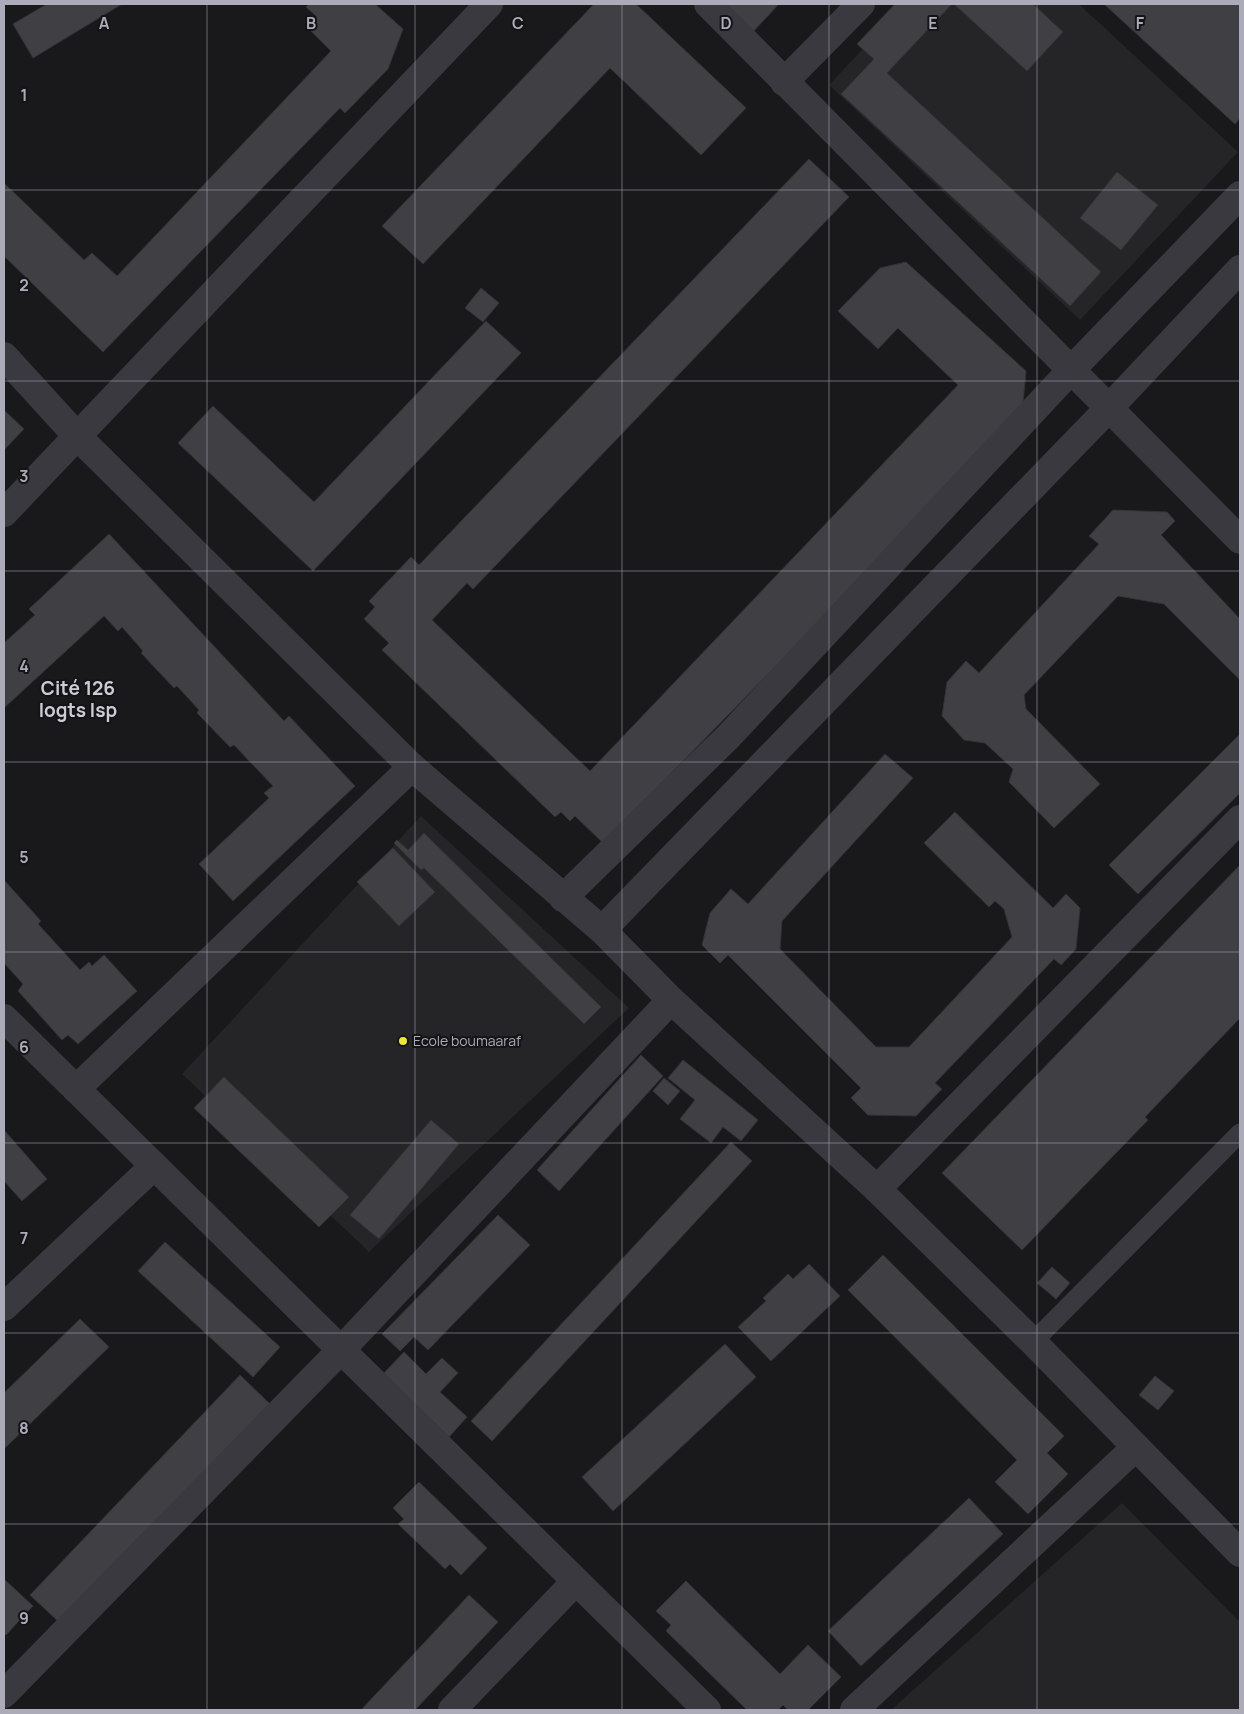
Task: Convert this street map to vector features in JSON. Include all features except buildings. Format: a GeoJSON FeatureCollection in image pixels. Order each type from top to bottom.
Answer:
{"type":"FeatureCollection","features":[{"type":"Feature","properties":{"kind":"street"},"geometry":{"type":"LineString","coordinates":[[4,513],[489,4]]}},
{"type":"Feature","properties":{"kind":"street"},"geometry":{"type":"LineString","coordinates":[[708,4],[1240,540]]}},
{"type":"Feature","properties":{"kind":"street"},"geometry":{"type":"LineString","coordinates":[[784,82],[861,4]]}},
{"type":"Feature","properties":{"kind":"street"},"geometry":{"type":"LineString","coordinates":[[563,898],[728,737],[1072,370],[1240,195]]}},
{"type":"Feature","properties":{"kind":"street"},"geometry":{"type":"LineString","coordinates":[[602,930],[1109,408],[1240,269]]}},
{"type":"Feature","properties":{"kind":"street"},"geometry":{"type":"LineString","coordinates":[[4,356],[77,436],[412,767],[602,930],[671,1000],[877,1189],[1033,1342],[1240,1553]]}},
{"type":"Feature","properties":{"kind":"street"},"geometry":{"type":"LineString","coordinates":[[76,1089],[412,767]]}},
{"type":"Feature","properties":{"kind":"street"},"geometry":{"type":"LineString","coordinates":[[877,1189],[1240,819]]}},
{"type":"Feature","properties":{"kind":"street"},"geometry":{"type":"LineString","coordinates":[[4,1694],[341,1350],[671,1000]]}},
{"type":"Feature","properties":{"kind":"street"},"geometry":{"type":"LineString","coordinates":[[4,1018],[707,1710]]}},
{"type":"Feature","properties":{"kind":"street"},"geometry":{"type":"LineString","coordinates":[[4,1307],[154,1166]]}},
{"type":"Feature","properties":{"kind":"street"},"geometry":{"type":"LineString","coordinates":[[854,1710],[1136,1447]]}},
{"type":"Feature","properties":{"kind":"street"},"geometry":{"type":"LineString","coordinates":[[452,1710],[576,1581]]}},
{"type":"Feature","properties":{"kind":"lane"},"geometry":{"type":"LineString","coordinates":[[1033,1342],[1240,1133]]}},
{"type":"Feature","properties":{"kind":"shaded area"},"geometry":{"type":"Polygon","coordinates":[[[905,4],[1079,4],[1238,152],[1080,320],[829,85],[905,4]]]}},
{"type":"Feature","properties":{"kind":"shaded area","name":"Ecole boumaaraf"},"geometry":{"type":"Polygon","coordinates":[[[421,816],[629,1008],[369,1252],[182,1074],[421,816]]]}},
{"type":"Feature","properties":{"kind":"shaded area"},"geometry":{"type":"Polygon","coordinates":[[[1122,1503],[1240,1622],[1240,1710],[891,1710],[1122,1503]]]}},
{"type":"Feature","properties":{"kind":"place","name":"Ecole boumaaraf"},"geometry":{"type":"Point","coordinates":[403,1041]}},
{"type":"Feature","properties":{"kind":"district","name":"Cité 126 logts lsp"},"geometry":{"type":"Point","coordinates":[78,699]}}]}
